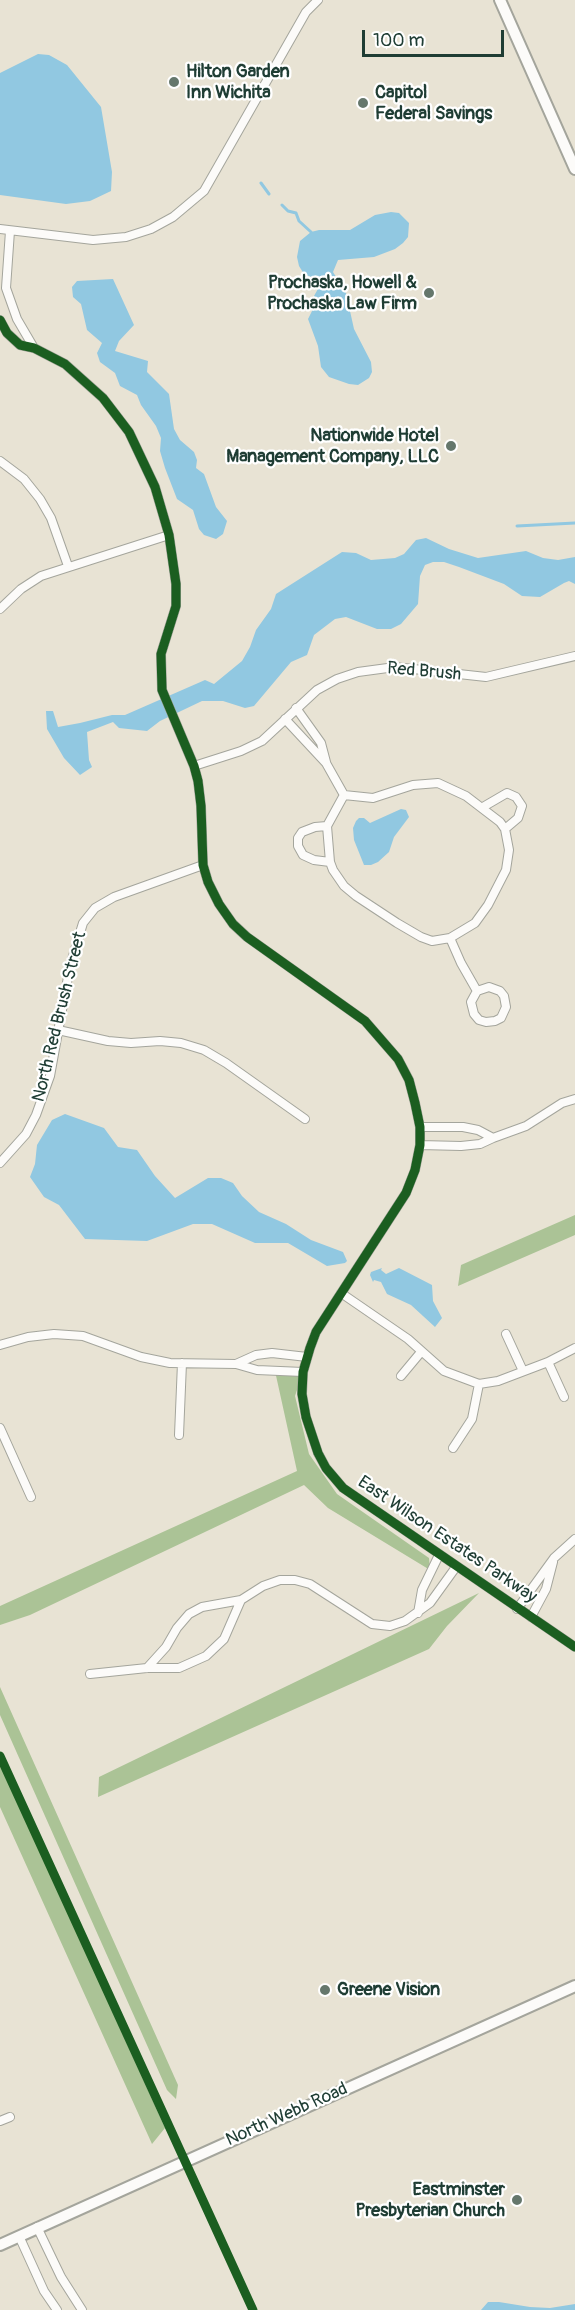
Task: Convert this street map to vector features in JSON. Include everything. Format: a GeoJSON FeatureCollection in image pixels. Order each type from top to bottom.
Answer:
{"type":"FeatureCollection","features":[{"type":"Feature","properties":{"kind":"main road"},"geometry":{"type":"LineString","coordinates":[[500,0],[575,169]]}},
{"type":"Feature","properties":{"kind":"main road","name":"North Webb Road"},"geometry":{"type":"LineString","coordinates":[[0,2245],[575,1986]]}},
{"type":"Feature","properties":{"kind":"street"},"geometry":{"type":"LineString","coordinates":[[0,229],[93,240],[126,237],[151,229],[173,217],[204,191],[306,12],[318,0]]}},
{"type":"Feature","properties":{"kind":"street"},"geometry":{"type":"LineString","coordinates":[[10,231],[6,288],[14,312],[34,348]]}},
{"type":"Feature","properties":{"kind":"street","name":"East Wilson Estates Parkway"},"geometry":{"type":"LineString","coordinates":[[0,320],[7,333],[20,345],[34,348],[65,364],[116,412],[129,432],[155,487],[169,536],[175,573],[176,606],[161,654],[162,690],[194,766],[201,806],[203,866],[219,904],[247,937],[365,1021],[398,1059],[409,1080],[420,1126],[420,1146],[415,1170],[406,1193],[316,1332],[303,1372],[302,1394],[311,1438],[326,1468],[343,1488],[575,1647]]}},
{"type":"Feature","properties":{"kind":"street"},"geometry":{"type":"LineString","coordinates":[[0,460],[24,479],[40,499],[51,518],[68,566]]}},
{"type":"Feature","properties":{"kind":"street"},"geometry":{"type":"LineString","coordinates":[[0,609],[21,589],[41,576],[169,536]]}},
{"type":"Feature","properties":{"kind":"street","name":"Red Brush"},"geometry":{"type":"LineString","coordinates":[[285,719],[317,690],[337,679],[377,668],[395,667],[486,677],[575,656]]}},
{"type":"Feature","properties":{"kind":"street"},"geometry":{"type":"LineString","coordinates":[[296,708],[321,743],[326,763]]}},
{"type":"Feature","properties":{"kind":"street"},"geometry":{"type":"LineString","coordinates":[[194,766],[241,751],[262,741],[285,719],[326,763],[344,795]]}},
{"type":"Feature","properties":{"kind":"street"},"geometry":{"type":"LineString","coordinates":[[438,783],[483,807],[505,828],[508,850],[506,870],[500,884],[475,923],[464,932],[450,938],[432,941],[397,923],[344,886],[333,870],[327,843],[327,826],[344,795],[373,798],[414,784],[438,783]]}},
{"type":"Feature","properties":{"kind":"street"},"geometry":{"type":"LineString","coordinates":[[483,807],[507,793],[516,797],[522,806],[518,819],[505,828]]}},
{"type":"Feature","properties":{"kind":"street"},"geometry":{"type":"LineString","coordinates":[[327,826],[315,826],[302,832],[298,838],[298,846],[303,855],[314,860],[330,862]]}},
{"type":"Feature","properties":{"kind":"street","name":"North Red Brush Street"},"geometry":{"type":"LineString","coordinates":[[0,1163],[26,1134],[36,1115],[50,1076],[75,943],[83,923],[95,908],[124,893],[203,866]]}},
{"type":"Feature","properties":{"kind":"street"},"geometry":{"type":"LineString","coordinates":[[450,938],[477,991]]}},
{"type":"Feature","properties":{"kind":"street"},"geometry":{"type":"LineString","coordinates":[[489,987],[500,991],[507,1007],[501,1018],[486,1022],[479,1020],[474,1014],[471,1002],[477,991],[489,987]]}},
{"type":"Feature","properties":{"kind":"street"},"geometry":{"type":"LineString","coordinates":[[58,1030],[108,1041],[181,1043],[204,1050],[305,1119]]}},
{"type":"Feature","properties":{"kind":"street"},"geometry":{"type":"LineString","coordinates":[[420,1146],[480,1144],[526,1126],[562,1103],[575,1099]]}},
{"type":"Feature","properties":{"kind":"street"},"geometry":{"type":"LineString","coordinates":[[420,1126],[463,1127],[478,1130],[493,1138]]}},
{"type":"Feature","properties":{"kind":"street"},"geometry":{"type":"LineString","coordinates":[[341,1293],[408,1339],[444,1371],[479,1384],[498,1381],[548,1362],[575,1348]]}},
{"type":"Feature","properties":{"kind":"street"},"geometry":{"type":"LineString","coordinates":[[0,1345],[28,1337],[54,1334],[83,1336],[141,1357],[170,1363],[236,1364],[257,1370],[303,1372]]}},
{"type":"Feature","properties":{"kind":"street"},"geometry":{"type":"LineString","coordinates":[[506,1334],[523,1371]]}},
{"type":"Feature","properties":{"kind":"street"},"geometry":{"type":"LineString","coordinates":[[401,1376],[421,1352]]}},
{"type":"Feature","properties":{"kind":"street"},"geometry":{"type":"LineString","coordinates":[[236,1364],[256,1355],[272,1353],[307,1357]]}},
{"type":"Feature","properties":{"kind":"street"},"geometry":{"type":"LineString","coordinates":[[548,1362],[564,1397]]}},
{"type":"Feature","properties":{"kind":"street"},"geometry":{"type":"LineString","coordinates":[[179,1435],[182,1363]]}},
{"type":"Feature","properties":{"kind":"street"},"geometry":{"type":"LineString","coordinates":[[453,1448],[472,1419],[479,1384]]}},
{"type":"Feature","properties":{"kind":"street"},"geometry":{"type":"LineString","coordinates":[[0,1428],[31,1497]]}},
{"type":"Feature","properties":{"kind":"street"},"geometry":{"type":"LineString","coordinates":[[517,1609],[554,1558],[575,1539]]}},
{"type":"Feature","properties":{"kind":"street"},"geometry":{"type":"LineString","coordinates":[[418,1613],[422,1590],[439,1555]]}},
{"type":"Feature","properties":{"kind":"street"},"geometry":{"type":"LineString","coordinates":[[531,1617],[546,1589],[554,1558]]}},
{"type":"Feature","properties":{"kind":"street"},"geometry":{"type":"LineString","coordinates":[[147,1668],[166,1647],[177,1628],[189,1614],[202,1607],[241,1600],[263,1586],[280,1580],[295,1580],[310,1584],[372,1624],[390,1626],[405,1621],[430,1604],[456,1567]]}},
{"type":"Feature","properties":{"kind":"street"},"geometry":{"type":"LineString","coordinates":[[90,1674],[147,1668],[179,1668],[206,1656],[224,1639],[241,1600]]}},
{"type":"Feature","properties":{"kind":"street"},"geometry":{"type":"LineString","coordinates":[[0,2121],[10,2116]]}},
{"type":"Feature","properties":{"kind":"street"},"geometry":{"type":"LineString","coordinates":[[37,2227],[61,2277],[82,2310]]}},
{"type":"Feature","properties":{"kind":"street"},"geometry":{"type":"LineString","coordinates":[[18,2236],[44,2291],[57,2310]]}},
{"type":"Feature","properties":{"kind":"green space"},"geometry":{"type":"Polygon","coordinates":[[[575,1215],[575,1235],[458,1286],[461,1265],[575,1215]]]}},
{"type":"Feature","properties":{"kind":"green space"},"geometry":{"type":"Polygon","coordinates":[[[275,1371],[303,1372],[295,1396],[309,1454],[337,1494],[429,1558],[430,1570],[328,1508],[304,1485],[30,1615],[0,1625],[0,1606],[297,1471],[275,1371]]]}},
{"type":"Feature","properties":{"kind":"green space"},"geometry":{"type":"Polygon","coordinates":[[[479,1593],[447,1626],[429,1649],[98,1797],[99,1777],[479,1593]]]}},
{"type":"Feature","properties":{"kind":"green space"},"geometry":{"type":"Polygon","coordinates":[[[0,1687],[178,2085],[176,2099],[167,2090],[0,1715],[0,1687]]]}},
{"type":"Feature","properties":{"kind":"green space"},"geometry":{"type":"Polygon","coordinates":[[[0,1762],[165,2128],[152,2144],[0,1807],[0,1762]]]}},
{"type":"Feature","properties":{"kind":"water"},"geometry":{"type":"Polygon","coordinates":[[[38,54],[49,55],[67,65],[101,107],[112,172],[111,191],[90,201],[66,204],[0,195],[0,73],[38,54]]]}},
{"type":"Feature","properties":{"kind":"water"},"geometry":{"type":"Polygon","coordinates":[[[399,213],[409,223],[408,237],[403,243],[395,249],[374,257],[338,260],[333,272],[346,293],[354,329],[371,362],[372,372],[369,378],[358,385],[349,384],[329,377],[321,367],[318,346],[308,319],[315,305],[314,296],[319,287],[316,279],[304,274],[299,266],[297,257],[300,241],[311,232],[350,230],[375,215],[399,213]]]}},
{"type":"Feature","properties":{"kind":"water"},"geometry":{"type":"Polygon","coordinates":[[[113,279],[134,325],[119,341],[115,351],[148,361],[147,372],[169,394],[174,429],[180,440],[194,452],[197,460],[196,468],[204,474],[216,507],[227,521],[223,534],[216,539],[204,535],[199,529],[193,510],[177,499],[160,451],[161,438],[156,426],[141,405],[137,395],[120,386],[115,373],[100,362],[97,353],[102,343],[87,330],[81,304],[73,297],[72,287],[77,281],[113,279]]]}},
{"type":"Feature","properties":{"kind":"water"},"geometry":{"type":"Polygon","coordinates":[[[426,538],[449,549],[478,558],[526,551],[543,558],[558,560],[575,557],[575,584],[569,581],[540,597],[522,596],[504,584],[444,562],[433,562],[425,565],[420,576],[418,604],[401,624],[391,629],[377,629],[346,617],[335,619],[314,635],[307,655],[291,662],[254,706],[245,708],[223,701],[202,701],[160,721],[147,731],[119,728],[113,722],[87,732],[89,760],[92,767],[80,775],[64,758],[47,729],[46,711],[53,711],[58,727],[112,715],[125,715],[205,680],[214,684],[242,661],[256,630],[271,609],[276,594],[342,552],[356,553],[371,560],[395,558],[404,554],[416,540],[426,538]]]}},
{"type":"Feature","properties":{"kind":"water"},"geometry":{"type":"Polygon","coordinates":[[[401,809],[406,810],[409,817],[394,837],[389,852],[378,862],[364,865],[354,840],[353,828],[356,821],[364,818],[370,823],[401,809]]]}},
{"type":"Feature","properties":{"kind":"water"},"geometry":{"type":"Polygon","coordinates":[[[65,1114],[104,1128],[118,1147],[137,1150],[155,1176],[175,1198],[208,1178],[221,1178],[233,1183],[242,1196],[259,1212],[286,1224],[311,1240],[343,1252],[347,1261],[327,1266],[288,1243],[255,1243],[212,1224],[193,1224],[147,1241],[85,1239],[59,1205],[44,1197],[30,1177],[35,1164],[37,1145],[52,1120],[65,1114]]]}},
{"type":"Feature","properties":{"kind":"water"},"geometry":{"type":"Polygon","coordinates":[[[382,1268],[381,1270],[386,1274],[399,1268],[432,1285],[433,1301],[442,1318],[435,1327],[411,1305],[387,1294],[381,1282],[374,1280],[373,1282],[371,1272],[382,1268]]]}},
{"type":"Feature","properties":{"kind":"water"},"geometry":{"type":"Polygon","coordinates":[[[488,2302],[550,2308],[575,2304],[575,2310],[481,2310],[488,2302]]]}},
{"type":"Feature","properties":{"kind":"waterway"},"geometry":{"type":"LineString","coordinates":[[261,183],[269,194]]}},
{"type":"Feature","properties":{"kind":"waterway"},"geometry":{"type":"LineString","coordinates":[[282,205],[288,211],[296,213],[299,221],[311,232]]}},
{"type":"Feature","properties":{"kind":"waterway"},"geometry":{"type":"LineString","coordinates":[[517,526],[575,523]]}},
{"type":"Feature","properties":{"kind":"cycle path"},"geometry":{"type":"LineString","coordinates":[[0,320],[7,333],[20,345],[34,348],[65,364],[103,398],[129,432],[155,487],[169,535],[176,584],[176,606],[161,654],[162,690],[198,781],[203,865],[208,882],[219,904],[233,924],[247,937],[365,1021],[398,1059],[409,1080],[420,1127],[420,1145],[415,1170],[406,1193],[316,1332],[303,1372],[302,1394],[306,1417],[318,1453],[326,1468],[343,1488],[575,1647]]}},
{"type":"Feature","properties":{"kind":"cycle path"},"geometry":{"type":"LineString","coordinates":[[0,1756],[253,2310]]}},
{"type":"Feature","properties":{"kind":"place","name":"Hilton Garden Inn Wichita"},"geometry":{"type":"Point","coordinates":[174,82]}},
{"type":"Feature","properties":{"kind":"place","name":"Capitol Federal Savings"},"geometry":{"type":"Point","coordinates":[363,103]}},
{"type":"Feature","properties":{"kind":"place","name":"Prochaska, Howell & Prochaska Law Firm"},"geometry":{"type":"Point","coordinates":[429,293]}},
{"type":"Feature","properties":{"kind":"place","name":"Nationwide Hotel Management Company, LLC"},"geometry":{"type":"Point","coordinates":[451,446]}},
{"type":"Feature","properties":{"kind":"place","name":"Greene Vision"},"geometry":{"type":"Point","coordinates":[325,1990]}},
{"type":"Feature","properties":{"kind":"place","name":"Eastminster Presbyterian Church"},"geometry":{"type":"Point","coordinates":[517,2200]}}]}
